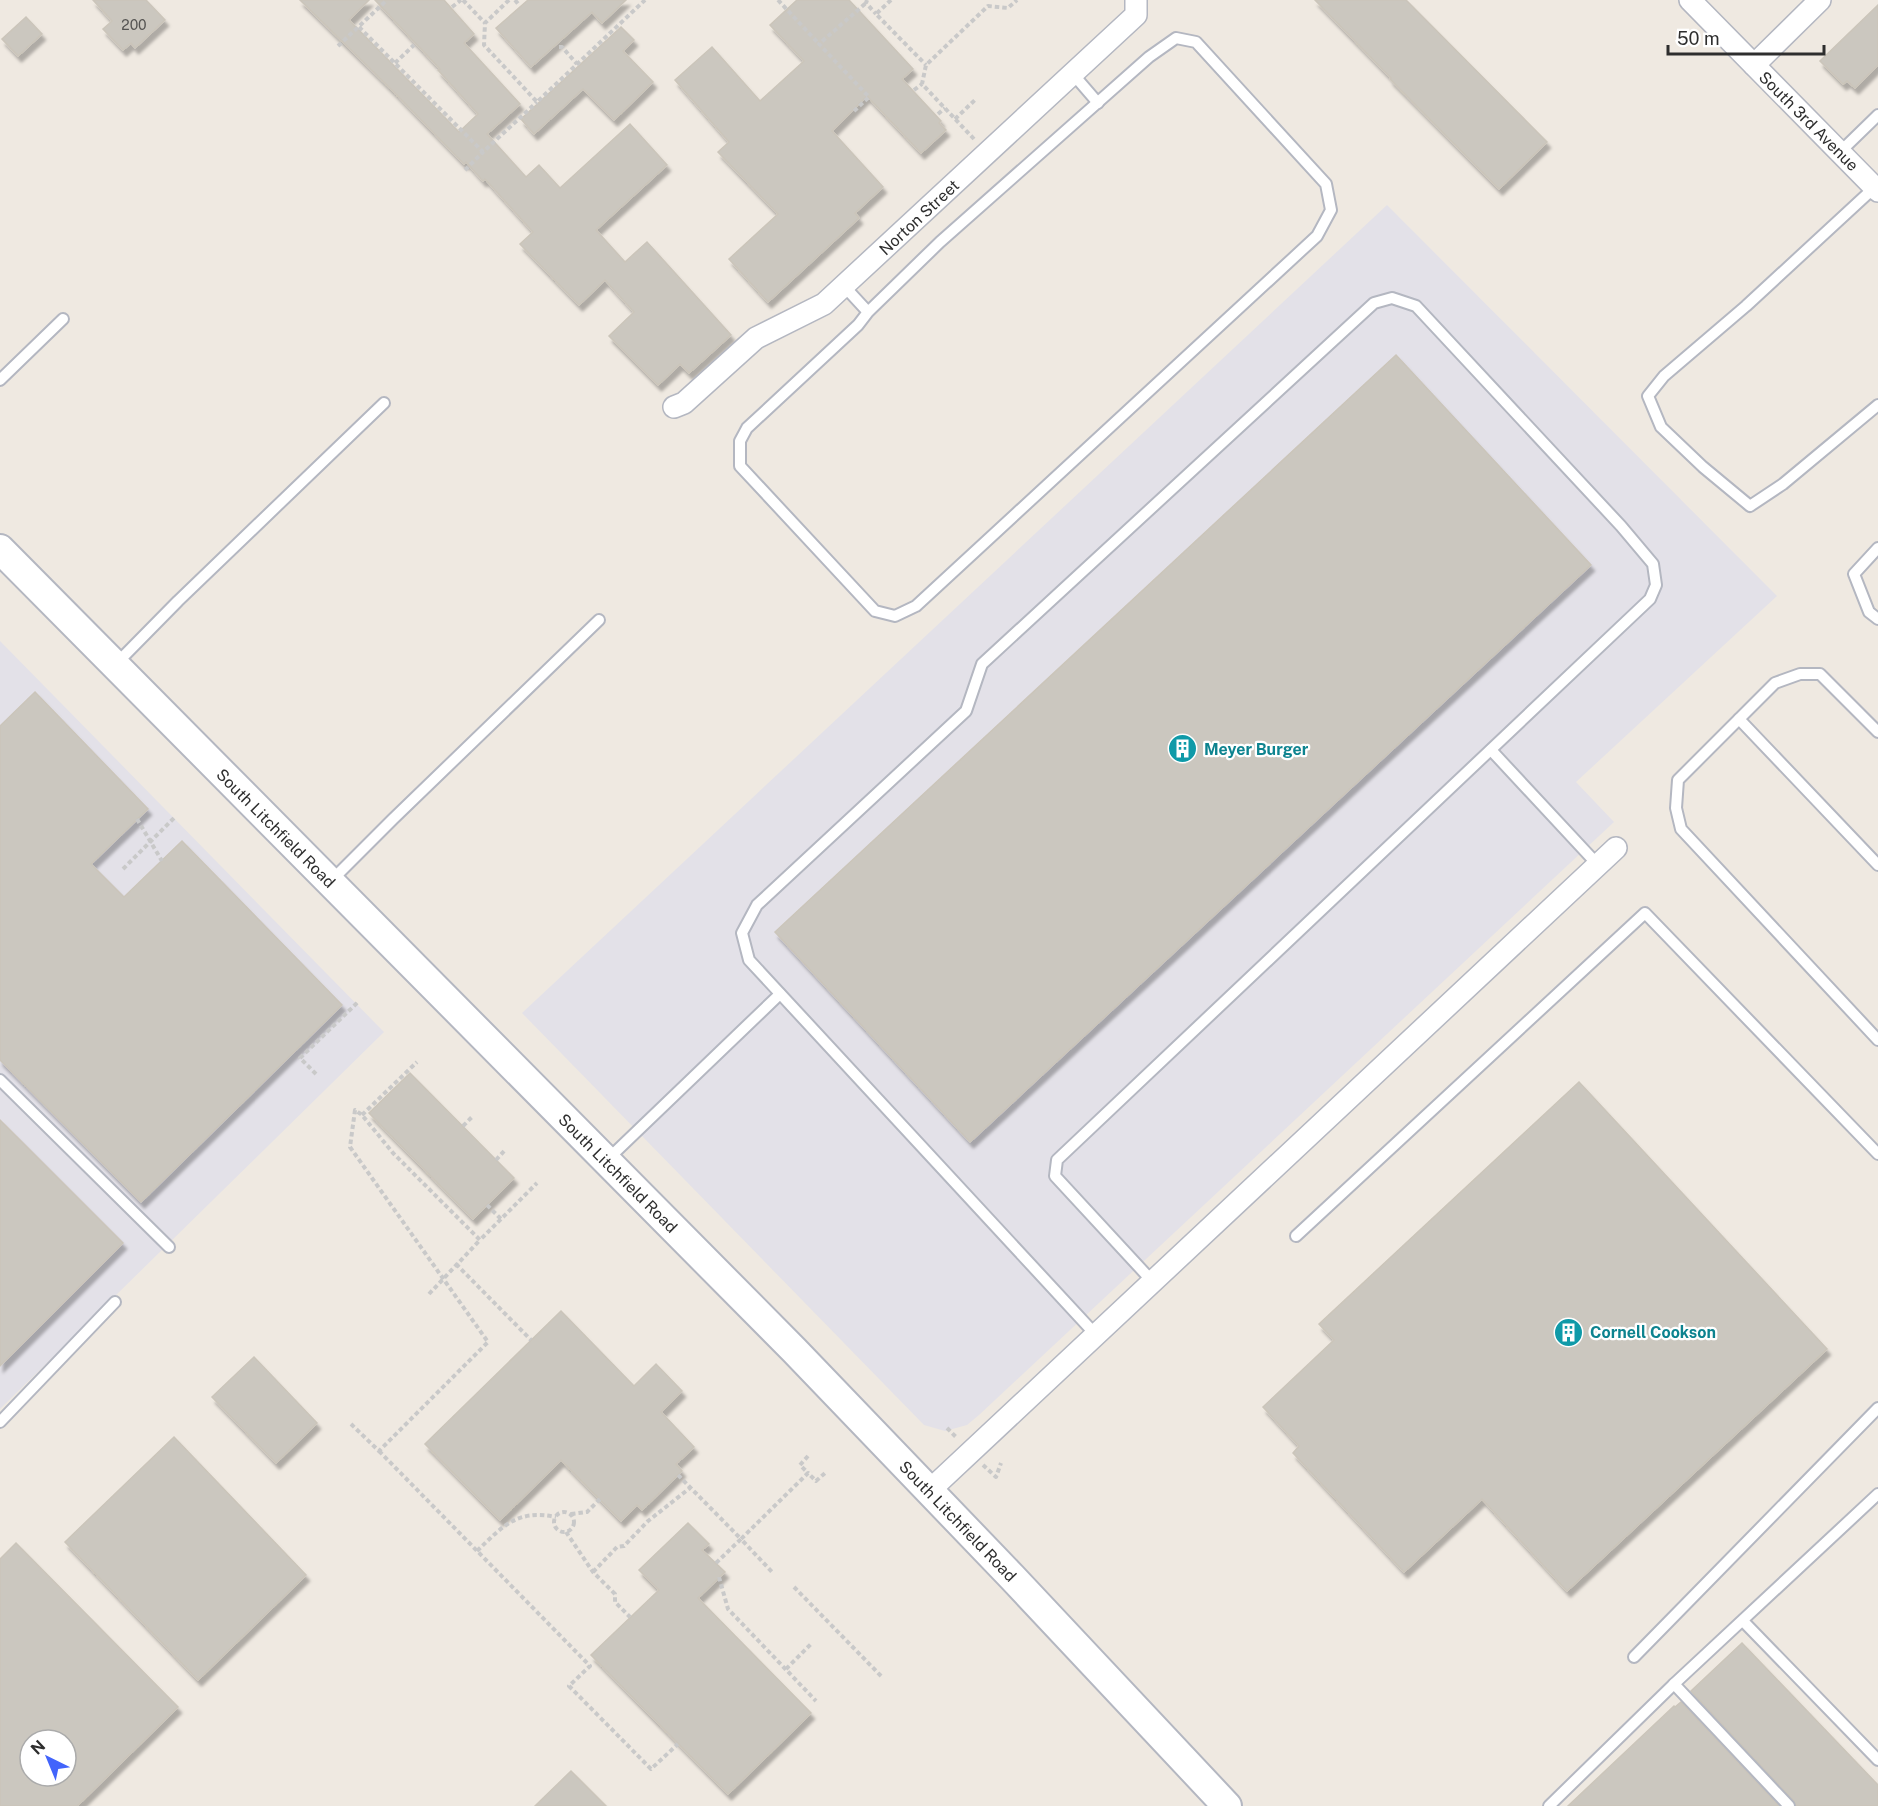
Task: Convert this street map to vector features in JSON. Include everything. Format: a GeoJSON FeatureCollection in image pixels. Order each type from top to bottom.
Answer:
{"type":"FeatureCollection","features":[{"type":"Feature","properties":{"kind":"main road","name":"South Litchfield Road"},"geometry":{"type":"LineString","coordinates":[[0,549],[607,1161],[929,1491],[1227,1806]]}},
{"type":"Feature","properties":{"kind":"street","name":"Norton Street"},"geometry":{"type":"LineString","coordinates":[[674,407],[684,403],[756,338],[824,304],[1136,15],[1136,0]]}},
{"type":"Feature","properties":{"kind":"street","name":"South 3rd Avenue"},"geometry":{"type":"LineString","coordinates":[[1690,0],[1876,189]]}},
{"type":"Feature","properties":{"kind":"street"},"geometry":{"type":"LineString","coordinates":[[1754,65],[1820,0]]}},
{"type":"Feature","properties":{"kind":"street"},"geometry":{"type":"LineString","coordinates":[[929,1491],[1616,848]]}},
{"type":"Feature","properties":{"kind":"lane"},"geometry":{"type":"LineString","coordinates":[[1176,38],[1196,42],[1326,184],[1331,210],[1317,236],[915,606],[895,616],[875,611],[740,466],[740,441],[747,428],[858,325],[868,312],[940,242],[1149,57],[1176,38]]}},
{"type":"Feature","properties":{"kind":"lane"},"geometry":{"type":"LineString","coordinates":[[1073,74],[1098,103]]}},
{"type":"Feature","properties":{"kind":"lane"},"geometry":{"type":"LineString","coordinates":[[1840,153],[1878,115]]}},
{"type":"Feature","properties":{"kind":"lane"},"geometry":{"type":"LineString","coordinates":[[1876,189],[1664,376],[1648,396],[1661,427],[1703,467],[1750,506],[1783,484],[1878,405]]}},
{"type":"Feature","properties":{"kind":"lane"},"geometry":{"type":"LineString","coordinates":[[843,286],[868,312]]}},
{"type":"Feature","properties":{"kind":"lane"},"geometry":{"type":"LineString","coordinates":[[1096,1335],[748,960],[742,933],[756,905],[966,711],[982,664],[1374,303],[1392,298],[1416,306],[1613,517],[1653,564],[1656,585],[1650,599],[1057,1160],[1056,1176],[1153,1282]]}},
{"type":"Feature","properties":{"kind":"lane"},"geometry":{"type":"LineString","coordinates":[[0,380],[63,319]]}},
{"type":"Feature","properties":{"kind":"lane"},"geometry":{"type":"LineString","coordinates":[[115,665],[178,601],[384,403]]}},
{"type":"Feature","properties":{"kind":"lane"},"geometry":{"type":"LineString","coordinates":[[1878,548],[1854,574],[1869,612],[1878,619]]}},
{"type":"Feature","properties":{"kind":"lane"},"geometry":{"type":"LineString","coordinates":[[330,882],[599,620]]}},
{"type":"Feature","properties":{"kind":"lane"},"geometry":{"type":"LineString","coordinates":[[1878,732],[1820,675],[1800,674],[1775,683],[1678,780],[1676,808],[1681,830],[1878,1040]]}},
{"type":"Feature","properties":{"kind":"lane"},"geometry":{"type":"LineString","coordinates":[[1739,719],[1878,865]]}},
{"type":"Feature","properties":{"kind":"lane"},"geometry":{"type":"LineString","coordinates":[[1491,750],[1598,865]]}},
{"type":"Feature","properties":{"kind":"lane"},"geometry":{"type":"LineString","coordinates":[[1296,1236],[1646,913],[1878,1154]]}},
{"type":"Feature","properties":{"kind":"lane"},"geometry":{"type":"LineString","coordinates":[[607,1161],[780,994]]}},
{"type":"Feature","properties":{"kind":"lane"},"geometry":{"type":"LineString","coordinates":[[0,1080],[169,1247]]}},
{"type":"Feature","properties":{"kind":"lane"},"geometry":{"type":"LineString","coordinates":[[0,1422],[115,1302]]}},
{"type":"Feature","properties":{"kind":"lane"},"geometry":{"type":"LineString","coordinates":[[1634,1657],[1878,1408]]}},
{"type":"Feature","properties":{"kind":"lane"},"geometry":{"type":"LineString","coordinates":[[1549,1806],[1674,1684],[1878,1494]]}},
{"type":"Feature","properties":{"kind":"lane"},"geometry":{"type":"LineString","coordinates":[[1743,1621],[1878,1760]]}},
{"type":"Feature","properties":{"kind":"lane"},"geometry":{"type":"LineString","coordinates":[[1674,1684],[1789,1806]]}},
{"type":"Feature","properties":{"kind":"path"},"geometry":{"type":"LineString","coordinates":[[338,46],[387,0]]}},
{"type":"Feature","properties":{"kind":"path"},"geometry":{"type":"LineString","coordinates":[[452,7],[462,0],[485,23]]}},
{"type":"Feature","properties":{"kind":"path"},"geometry":{"type":"LineString","coordinates":[[509,0],[485,23],[484,45],[537,102]]}},
{"type":"Feature","properties":{"kind":"path"},"geometry":{"type":"LineString","coordinates":[[515,0],[519,5]]}},
{"type":"Feature","properties":{"kind":"path"},"geometry":{"type":"LineString","coordinates":[[465,170],[645,0]]}},
{"type":"Feature","properties":{"kind":"path"},"geometry":{"type":"LineString","coordinates":[[778,0],[869,97],[854,111]]}},
{"type":"Feature","properties":{"kind":"path"},"geometry":{"type":"LineString","coordinates":[[876,14],[891,0]]}},
{"type":"Feature","properties":{"kind":"path"},"geometry":{"type":"LineString","coordinates":[[982,0],[987,6],[1008,8],[1017,0]]}},
{"type":"Feature","properties":{"kind":"path"},"geometry":{"type":"LineString","coordinates":[[819,44],[867,2],[926,65]]}},
{"type":"Feature","properties":{"kind":"path"},"geometry":{"type":"LineString","coordinates":[[914,90],[922,84],[926,65],[987,6]]}},
{"type":"Feature","properties":{"kind":"path"},"geometry":{"type":"LineString","coordinates":[[358,27],[483,152]]}},
{"type":"Feature","properties":{"kind":"path"},"geometry":{"type":"LineString","coordinates":[[395,63],[414,45]]}},
{"type":"Feature","properties":{"kind":"path"},"geometry":{"type":"LineString","coordinates":[[559,47],[562,47],[577,64]]}},
{"type":"Feature","properties":{"kind":"path"},"geometry":{"type":"LineString","coordinates":[[922,84],[976,141]]}},
{"type":"Feature","properties":{"kind":"path"},"geometry":{"type":"LineString","coordinates":[[955,119],[976,99]]}},
{"type":"Feature","properties":{"kind":"path"},"geometry":{"type":"LineString","coordinates":[[938,114],[945,108]]}},
{"type":"Feature","properties":{"kind":"path"},"geometry":{"type":"LineString","coordinates":[[123,869],[175,817]]}},
{"type":"Feature","properties":{"kind":"path"},"geometry":{"type":"LineString","coordinates":[[137,819],[162,861]]}},
{"type":"Feature","properties":{"kind":"path"},"geometry":{"type":"LineString","coordinates":[[316,1074],[300,1058],[358,1002]]}},
{"type":"Feature","properties":{"kind":"path"},"geometry":{"type":"LineString","coordinates":[[362,1115],[417,1062]]}},
{"type":"Feature","properties":{"kind":"path"},"geometry":{"type":"LineString","coordinates":[[379,1451],[488,1342],[350,1147],[355,1110],[362,1115],[393,1153],[480,1240]]}},
{"type":"Feature","properties":{"kind":"path"},"geometry":{"type":"LineString","coordinates":[[463,1126],[472,1117]]}},
{"type":"Feature","properties":{"kind":"path"},"geometry":{"type":"LineString","coordinates":[[496,1160],[505,1150]]}},
{"type":"Feature","properties":{"kind":"path"},"geometry":{"type":"LineString","coordinates":[[429,1294],[537,1183]]}},
{"type":"Feature","properties":{"kind":"path"},"geometry":{"type":"LineString","coordinates":[[487,1205],[501,1219]]}},
{"type":"Feature","properties":{"kind":"path"},"geometry":{"type":"LineString","coordinates":[[456,1264],[531,1340]]}},
{"type":"Feature","properties":{"kind":"path"},"geometry":{"type":"LineString","coordinates":[[351,1424],[590,1666],[569,1686],[651,1769],[678,1744]]}},
{"type":"Feature","properties":{"kind":"path"},"geometry":{"type":"LineString","coordinates":[[808,1456],[800,1465],[816,1481],[825,1473]]}},
{"type":"Feature","properties":{"kind":"path"},"geometry":{"type":"LineString","coordinates":[[716,1563],[808,1473]]}},
{"type":"Feature","properties":{"kind":"path"},"geometry":{"type":"LineString","coordinates":[[678,1475],[772,1572]]}},
{"type":"Feature","properties":{"kind":"path"},"geometry":{"type":"LineString","coordinates":[[593,1572],[617,1547],[624,1546],[648,1521],[690,1488]]}},
{"type":"Feature","properties":{"kind":"path"},"geometry":{"type":"LineString","coordinates":[[600,1499],[587,1512],[560,1513],[555,1523],[557,1529],[566,1532],[593,1572],[615,1594],[615,1602],[630,1617]]}},
{"type":"Feature","properties":{"kind":"path"},"geometry":{"type":"LineString","coordinates":[[566,1532],[572,1528],[574,1522],[570,1514]]}},
{"type":"Feature","properties":{"kind":"path"},"geometry":{"type":"LineString","coordinates":[[477,1551],[510,1522],[523,1515],[556,1517]]}},
{"type":"Feature","properties":{"kind":"path"},"geometry":{"type":"LineString","coordinates":[[720,1577],[728,1609],[816,1701]]}},
{"type":"Feature","properties":{"kind":"path"},"geometry":{"type":"LineString","coordinates":[[794,1587],[883,1678]]}},
{"type":"Feature","properties":{"kind":"path"},"geometry":{"type":"LineString","coordinates":[[786,1669],[811,1644]]}},
{"type":"Feature","properties":{"kind":"shaded area"},"geometry":{"type":"Polygon","coordinates":[[[1387,205],[1777,596],[1576,782],[1614,822],[979,1415],[967,1425],[945,1431],[924,1425],[522,1013],[1387,205]]]}},
{"type":"Feature","properties":{"kind":"shaded area"},"geometry":{"type":"Polygon","coordinates":[[[0,641],[384,1032],[0,1409],[0,641]]]}},
{"type":"Feature","properties":{"kind":"building"},"geometry":{"type":"Polygon","coordinates":[[[93,0],[146,0],[165,20],[135,48],[131,43],[123,50],[103,29],[112,21],[93,0]]]}},
{"type":"Feature","properties":{"kind":"building"},"geometry":{"type":"Polygon","coordinates":[[[300,0],[369,0],[349,20],[459,132],[478,114],[438,70],[440,69],[375,0],[444,0],[474,34],[464,43],[520,104],[487,134],[526,177],[539,165],[560,188],[630,124],[667,165],[596,230],[625,262],[647,242],[731,335],[689,373],[680,364],[658,385],[609,336],[634,312],[605,280],[579,305],[520,244],[533,232],[485,179],[483,181],[466,162],[464,164],[300,0]]]}},
{"type":"Feature","properties":{"kind":"building"},"geometry":{"type":"Polygon","coordinates":[[[528,0],[626,0],[602,23],[592,12],[531,67],[496,28],[528,0]]]}},
{"type":"Feature","properties":{"kind":"building"},"geometry":{"type":"Polygon","coordinates":[[[797,0],[849,0],[913,69],[902,79],[941,121],[939,123],[946,130],[921,153],[867,96],[832,131],[883,187],[855,213],[859,218],[768,302],[729,259],[778,214],[718,152],[729,142],[675,80],[712,47],[760,101],[804,61],[770,25],[797,0]]]}},
{"type":"Feature","properties":{"kind":"building"},"geometry":{"type":"Polygon","coordinates":[[[1315,0],[1406,0],[1547,142],[1499,189],[1315,0]]]}},
{"type":"Feature","properties":{"kind":"building"},"geometry":{"type":"Polygon","coordinates":[[[1878,5],[1878,65],[1855,88],[1847,81],[1843,84],[1820,61],[1878,5]]]}},
{"type":"Feature","properties":{"kind":"building"},"geometry":{"type":"Polygon","coordinates":[[[26,17],[42,34],[18,56],[2,39],[26,17]]]}},
{"type":"Feature","properties":{"kind":"building"},"geometry":{"type":"Polygon","coordinates":[[[621,27],[634,40],[623,51],[653,82],[614,120],[583,89],[534,134],[521,119],[621,27]]]}},
{"type":"Feature","properties":{"kind":"building","name":"Meyer Burger"},"geometry":{"type":"Polygon","coordinates":[[[1396,355],[1591,565],[970,1142],[775,932],[1396,355]]]}},
{"type":"Feature","properties":{"kind":"building"},"geometry":{"type":"Polygon","coordinates":[[[35,692],[148,809],[91,864],[124,897],[182,841],[342,1005],[141,1202],[0,1060],[0,726],[35,692]]]}},
{"type":"Feature","properties":{"kind":"building"},"geometry":{"type":"Polygon","coordinates":[[[410,1073],[514,1178],[473,1219],[369,1113],[410,1073]]]}},
{"type":"Feature","properties":{"kind":"building","name":"Cornell Cookson"},"geometry":{"type":"Polygon","coordinates":[[[1579,1082],[1827,1349],[1567,1591],[1482,1499],[1404,1572],[1293,1453],[1299,1446],[1263,1407],[1334,1340],[1319,1324],[1579,1082]]]}},
{"type":"Feature","properties":{"kind":"building"},"geometry":{"type":"Polygon","coordinates":[[[0,1120],[123,1243],[0,1366],[0,1120]]]}},
{"type":"Feature","properties":{"kind":"building"},"geometry":{"type":"Polygon","coordinates":[[[561,1311],[634,1386],[656,1364],[682,1391],[661,1412],[694,1447],[676,1464],[682,1471],[642,1510],[637,1505],[621,1521],[561,1460],[500,1520],[425,1444],[561,1311]]]}},
{"type":"Feature","properties":{"kind":"building"},"geometry":{"type":"Polygon","coordinates":[[[254,1357],[317,1423],[276,1463],[212,1397],[254,1357]]]}},
{"type":"Feature","properties":{"kind":"building"},"geometry":{"type":"Polygon","coordinates":[[[174,1437],[306,1575],[198,1680],[65,1542],[174,1437]]]}},
{"type":"Feature","properties":{"kind":"building"},"geometry":{"type":"Polygon","coordinates":[[[688,1523],[709,1544],[702,1550],[725,1572],[698,1598],[811,1713],[728,1794],[591,1655],[659,1590],[639,1570],[688,1523]]]}},
{"type":"Feature","properties":{"kind":"building"},"geometry":{"type":"Polygon","coordinates":[[[16,1543],[178,1707],[77,1806],[0,1806],[0,1559],[16,1543]]]}},
{"type":"Feature","properties":{"kind":"building"},"geometry":{"type":"Polygon","coordinates":[[[1742,1643],[1878,1785],[1878,1806],[1796,1806],[1794,1801],[1691,1691],[1742,1643]]]}},
{"type":"Feature","properties":{"kind":"building"},"geometry":{"type":"Polygon","coordinates":[[[1681,1702],[1779,1806],[1568,1806],[1674,1706],[1681,1702]]]}},
{"type":"Feature","properties":{"kind":"building"},"geometry":{"type":"Polygon","coordinates":[[[571,1771],[606,1806],[535,1806],[571,1771]]]}},
{"type":"Feature","properties":{"kind":"place","name":"Meyer Burger"},"geometry":{"type":"Point","coordinates":[1183,749]}},
{"type":"Feature","properties":{"kind":"place","name":"Cornell Cookson"},"geometry":{"type":"Point","coordinates":[1569,1332]}}]}
